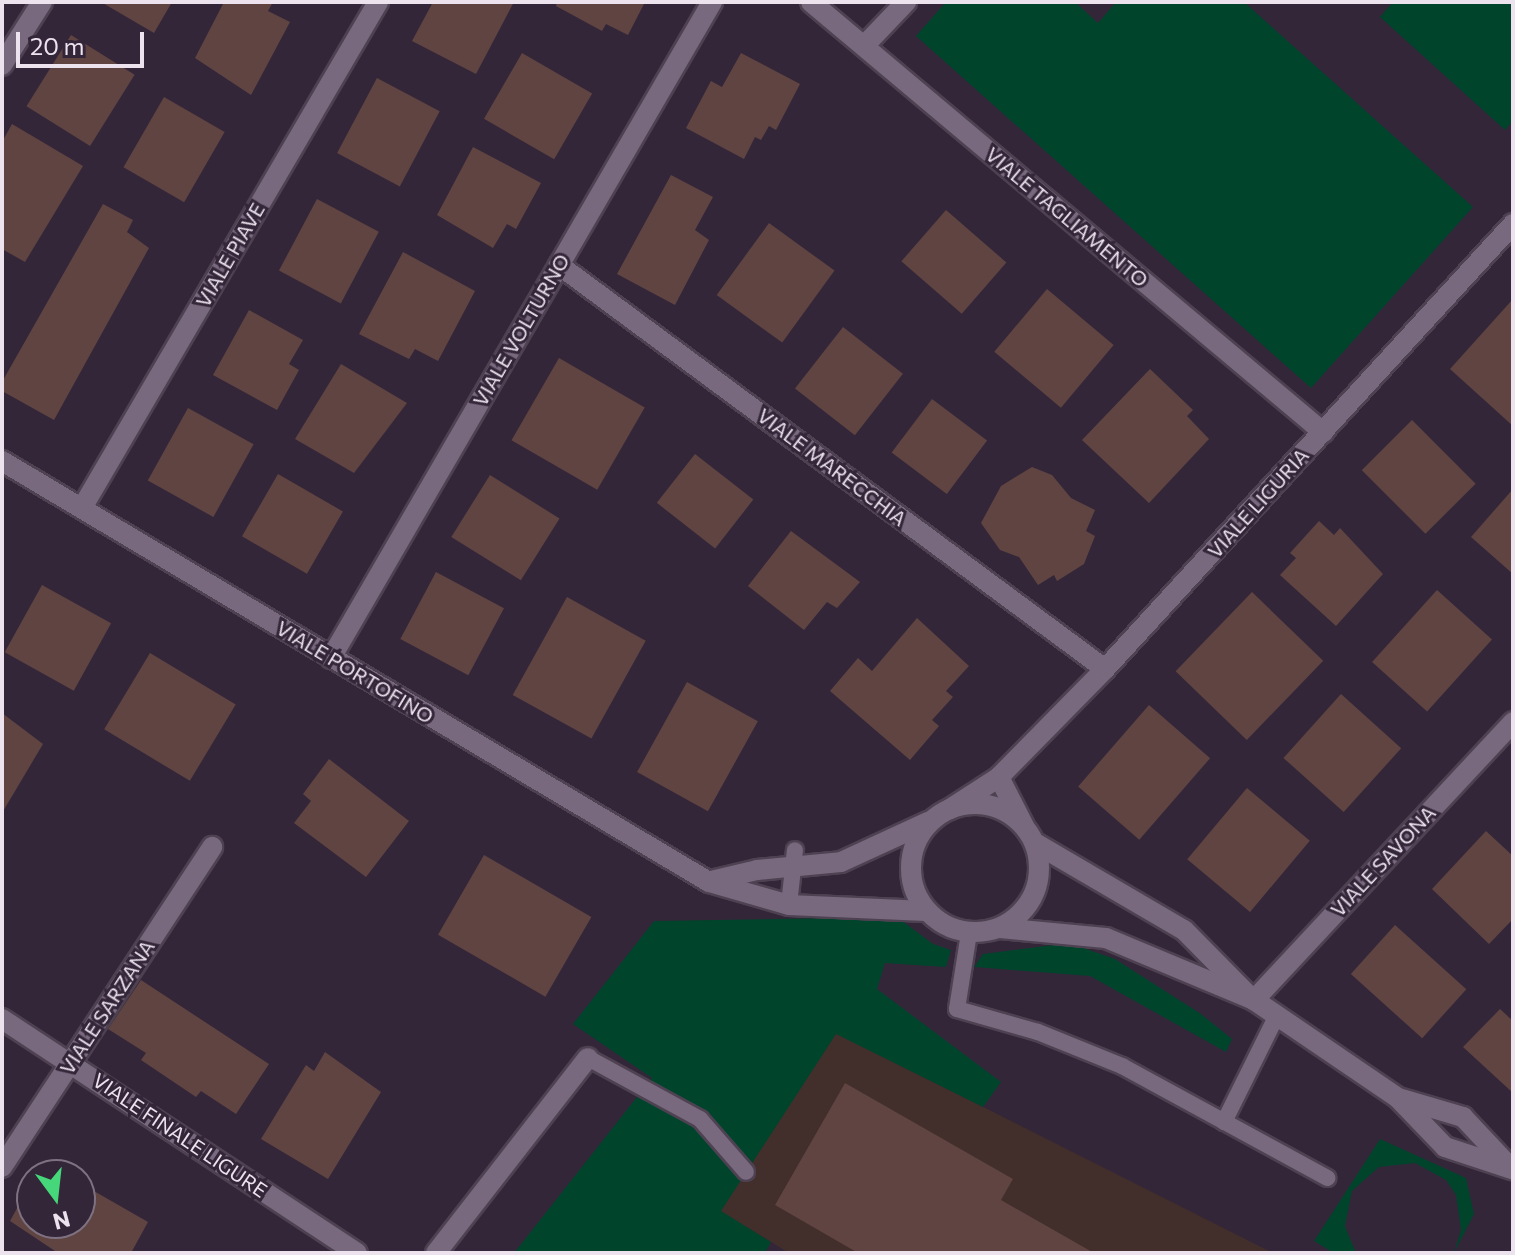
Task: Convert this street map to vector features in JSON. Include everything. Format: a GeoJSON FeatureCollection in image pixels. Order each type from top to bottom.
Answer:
{"type":"FeatureCollection","features":[{"type":"Feature","properties":{"kind":"street"},"geometry":{"type":"LineString","coordinates":[[2,65],[42,2]]}},
{"type":"Feature","properties":{"kind":"street","name":"VIALE PIAVE"},"geometry":{"type":"LineString","coordinates":[[82,508],[378,2]]}},
{"type":"Feature","properties":{"kind":"street","name":"VIALE VOLTURNO"},"geometry":{"type":"LineString","coordinates":[[331,658],[712,2]]}},
{"type":"Feature","properties":{"kind":"street","name":"VIALE TAGLIAMENTO"},"geometry":{"type":"LineString","coordinates":[[811,2],[1323,432]]}},
{"type":"Feature","properties":{"kind":"street"},"geometry":{"type":"LineString","coordinates":[[864,46],[906,2]]}},
{"type":"Feature","properties":{"kind":"street","name":"VIALE LIGURIA"},"geometry":{"type":"LineString","coordinates":[[950,809],[999,777],[1023,747],[1105,669],[1513,224]]}},
{"type":"Feature","properties":{"kind":"street","name":"VIALE MARECCHIA"},"geometry":{"type":"LineString","coordinates":[[559,265],[1105,669]]}},
{"type":"Feature","properties":{"kind":"street","name":"VIALE PORTOFINO"},"geometry":{"type":"LineString","coordinates":[[2,461],[709,882],[789,905],[926,911]]}},
{"type":"Feature","properties":{"kind":"street","name":"VIALE SAVONA"},"geometry":{"type":"LineString","coordinates":[[1254,1000],[1513,722]]}},
{"type":"Feature","properties":{"kind":"street"},"geometry":{"type":"LineString","coordinates":[[999,777],[1029,834],[1038,883],[1018,918],[1000,928]]}},
{"type":"Feature","properties":{"kind":"street"},"geometry":{"type":"LineString","coordinates":[[709,882],[793,858],[841,862],[950,809],[990,805],[1029,834],[1184,930],[1254,1000]]}},
{"type":"Feature","properties":{"kind":"street"},"geometry":{"type":"LineString","coordinates":[[932,820],[919,835],[911,864],[915,893],[926,911],[941,924],[969,933],[1000,928],[1106,938],[1254,1000],[1398,1098],[1445,1147],[1513,1169]]}},
{"type":"Feature","properties":{"kind":"street","name":"VIALE SARZANA"},"geometry":{"type":"LineString","coordinates":[[2,1167],[212,847]]}},
{"type":"Feature","properties":{"kind":"street","name":"VIALE FINALE LIGURE"},"geometry":{"type":"LineString","coordinates":[[2,1019],[357,1253]]}},
{"type":"Feature","properties":{"kind":"street"},"geometry":{"type":"LineString","coordinates":[[436,1253],[588,1058]]}},
{"type":"Feature","properties":{"kind":"street"},"geometry":{"type":"LineString","coordinates":[[1398,1098],[1463,1117],[1513,1169]]}},
{"type":"Feature","properties":{"kind":"lane"},"geometry":{"type":"LineString","coordinates":[[789,905],[793,858]]}},
{"type":"Feature","properties":{"kind":"lane"},"geometry":{"type":"LineString","coordinates":[[969,933],[957,1009],[1038,1032],[1122,1066],[1327,1178]]}},
{"type":"Feature","properties":{"kind":"lane"},"geometry":{"type":"LineString","coordinates":[[1224,1122],[1277,1015]]}},
{"type":"Feature","properties":{"kind":"lane"},"geometry":{"type":"LineString","coordinates":[[588,1058],[700,1119],[746,1172]]}},
{"type":"Feature","properties":{"kind":"shaded area"},"geometry":{"type":"Polygon","coordinates":[[[836,1033],[1273,1253],[789,1253],[720,1211],[836,1033]]]}},
{"type":"Feature","properties":{"kind":"green space"},"geometry":{"type":"Polygon","coordinates":[[[946,2],[1075,2],[1098,23],[1116,2],[1244,2],[1473,207],[1311,388],[916,36],[946,2]]]}},
{"type":"Feature","properties":{"kind":"green space"},"geometry":{"type":"Polygon","coordinates":[[[1393,2],[1513,2],[1513,121],[1505,130],[1380,17],[1393,2]]]}},
{"type":"Feature","properties":{"kind":"green space"},"geometry":{"type":"Polygon","coordinates":[[[897,917],[933,944],[951,950],[946,967],[885,963],[877,989],[1001,1082],[983,1107],[836,1034],[721,1211],[771,1242],[765,1253],[514,1253],[652,1078],[573,1024],[654,921],[897,917]]]}},
{"type":"Feature","properties":{"kind":"green space"},"geometry":{"type":"Polygon","coordinates":[[[1069,943],[1115,959],[1201,1014],[1232,1039],[1226,1052],[1090,976],[974,967],[983,954],[1069,943]]]}},
{"type":"Feature","properties":{"kind":"green space"},"geometry":{"type":"Polygon","coordinates":[[[1380,1139],[1466,1178],[1474,1214],[1454,1253],[1461,1230],[1456,1195],[1446,1180],[1415,1163],[1379,1167],[1352,1191],[1345,1226],[1356,1253],[1334,1253],[1314,1241],[1380,1139]]]}},
{"type":"Feature","properties":{"kind":"building"},"geometry":{"type":"Polygon","coordinates":[[[101,2],[172,2],[154,33],[101,2]]]}},
{"type":"Feature","properties":{"kind":"building"},"geometry":{"type":"Polygon","coordinates":[[[224,2],[273,2],[268,11],[290,22],[251,95],[195,58],[224,2]]]}},
{"type":"Feature","properties":{"kind":"building"},"geometry":{"type":"Polygon","coordinates":[[[433,2],[514,2],[476,74],[412,41],[433,2]]]}},
{"type":"Feature","properties":{"kind":"building"},"geometry":{"type":"Polygon","coordinates":[[[557,2],[645,2],[628,35],[606,24],[602,31],[556,6],[557,2]]]}},
{"type":"Feature","properties":{"kind":"building"},"geometry":{"type":"Polygon","coordinates":[[[71,35],[135,75],[90,146],[26,106],[71,35]]]}},
{"type":"Feature","properties":{"kind":"building"},"geometry":{"type":"Polygon","coordinates":[[[522,53],[592,94],[554,159],[484,119],[522,53]]]}},
{"type":"Feature","properties":{"kind":"building"},"geometry":{"type":"Polygon","coordinates":[[[741,53],[800,84],[776,130],[769,126],[761,140],[755,137],[744,159],[686,128],[711,81],[722,87],[741,53]]]}},
{"type":"Feature","properties":{"kind":"building"},"geometry":{"type":"Polygon","coordinates":[[[377,78],[440,111],[400,186],[337,153],[377,78]]]}},
{"type":"Feature","properties":{"kind":"building"},"geometry":{"type":"Polygon","coordinates":[[[164,97],[225,132],[184,202],[124,167],[164,97]]]}},
{"type":"Feature","properties":{"kind":"building"},"geometry":{"type":"Polygon","coordinates":[[[12,124],[83,166],[25,262],[2,249],[2,142],[12,124]]]}},
{"type":"Feature","properties":{"kind":"building"},"geometry":{"type":"Polygon","coordinates":[[[473,147],[541,183],[516,229],[507,224],[493,248],[437,215],[473,147]]]}},
{"type":"Feature","properties":{"kind":"building"},"geometry":{"type":"Polygon","coordinates":[[[671,175],[713,197],[695,230],[709,240],[675,305],[617,274],[671,175]]]}},
{"type":"Feature","properties":{"kind":"building"},"geometry":{"type":"Polygon","coordinates":[[[317,199],[379,232],[341,303],[279,271],[317,199]]]}},
{"type":"Feature","properties":{"kind":"building"},"geometry":{"type":"Polygon","coordinates":[[[103,204],[133,220],[127,232],[149,248],[54,420],[2,391],[2,382],[103,204]]]}},
{"type":"Feature","properties":{"kind":"building"},"geometry":{"type":"Polygon","coordinates":[[[946,210],[1006,262],[962,314],[901,261],[946,210]]]}},
{"type":"Feature","properties":{"kind":"building"},"geometry":{"type":"Polygon","coordinates":[[[769,223],[835,271],[782,343],[717,295],[769,223]]]}},
{"type":"Feature","properties":{"kind":"building"},"geometry":{"type":"Polygon","coordinates":[[[403,252],[475,291],[438,361],[415,349],[409,359],[359,334],[403,252]]]}},
{"type":"Feature","properties":{"kind":"building"},"geometry":{"type":"Polygon","coordinates":[[[1047,289],[1114,345],[1061,408],[994,352],[1047,289]]]}},
{"type":"Feature","properties":{"kind":"building"},"geometry":{"type":"Polygon","coordinates":[[[1513,299],[1513,426],[1450,369],[1513,299]]]}},
{"type":"Feature","properties":{"kind":"building"},"geometry":{"type":"Polygon","coordinates":[[[249,310],[303,340],[289,364],[299,370],[277,410],[213,375],[249,310]]]}},
{"type":"Feature","properties":{"kind":"building"},"geometry":{"type":"Polygon","coordinates":[[[843,327],[903,374],[855,435],[795,388],[843,327]]]}},
{"type":"Feature","properties":{"kind":"building"},"geometry":{"type":"Polygon","coordinates":[[[559,358],[645,408],[597,490],[512,440],[559,358]]]}},
{"type":"Feature","properties":{"kind":"building"},"geometry":{"type":"Polygon","coordinates":[[[341,364],[407,403],[354,473],[295,439],[341,364]]]}},
{"type":"Feature","properties":{"kind":"building"},"geometry":{"type":"Polygon","coordinates":[[[1150,369],[1193,410],[1187,416],[1209,439],[1149,503],[1082,440],[1150,369]]]}},
{"type":"Feature","properties":{"kind":"building"},"geometry":{"type":"Polygon","coordinates":[[[932,399],[987,441],[947,494],[892,453],[932,399]]]}},
{"type":"Feature","properties":{"kind":"building"},"geometry":{"type":"Polygon","coordinates":[[[188,408],[254,444],[213,517],[148,481],[188,408]]]}},
{"type":"Feature","properties":{"kind":"building"},"geometry":{"type":"Polygon","coordinates":[[[1412,420],[1476,484],[1425,534],[1362,470],[1412,420]]]}},
{"type":"Feature","properties":{"kind":"building"},"geometry":{"type":"Polygon","coordinates":[[[695,454],[753,500],[715,548],[657,503],[695,454]]]}},
{"type":"Feature","properties":{"kind":"building"},"geometry":{"type":"Polygon","coordinates":[[[1032,467],[1052,475],[1071,498],[1095,510],[1086,531],[1095,536],[1084,564],[1057,581],[1054,575],[1038,585],[1019,557],[1000,550],[981,523],[1001,486],[1032,467]]]}},
{"type":"Feature","properties":{"kind":"building"},"geometry":{"type":"Polygon","coordinates":[[[278,474],[343,512],[307,574],[242,536],[278,474]]]}},
{"type":"Feature","properties":{"kind":"building"},"geometry":{"type":"Polygon","coordinates":[[[490,475],[560,518],[521,580],[451,537],[490,475]]]}},
{"type":"Feature","properties":{"kind":"building"},"geometry":{"type":"Polygon","coordinates":[[[1513,489],[1513,574],[1471,537],[1513,489]]]}},
{"type":"Feature","properties":{"kind":"building"},"geometry":{"type":"Polygon","coordinates":[[[1319,521],[1334,535],[1340,528],[1383,574],[1336,626],[1280,575],[1296,558],[1290,553],[1319,521]]]}},
{"type":"Feature","properties":{"kind":"building"},"geometry":{"type":"Polygon","coordinates":[[[791,531],[860,582],[837,608],[827,602],[804,630],[748,586],[791,531]]]}},
{"type":"Feature","properties":{"kind":"building"},"geometry":{"type":"Polygon","coordinates":[[[436,572],[504,608],[468,675],[400,639],[436,572]]]}},
{"type":"Feature","properties":{"kind":"building"},"geometry":{"type":"Polygon","coordinates":[[[42,585],[111,623],[74,691],[5,652],[42,585]]]}},
{"type":"Feature","properties":{"kind":"building"},"geometry":{"type":"Polygon","coordinates":[[[1437,590],[1492,640],[1427,712],[1372,662],[1437,590]]]}},
{"type":"Feature","properties":{"kind":"building"},"geometry":{"type":"Polygon","coordinates":[[[1252,592],[1323,661],[1247,740],[1176,671],[1252,592]]]}},
{"type":"Feature","properties":{"kind":"building"},"geometry":{"type":"Polygon","coordinates":[[[567,597],[646,641],[591,739],[513,695],[567,597]]]}},
{"type":"Feature","properties":{"kind":"building"},"geometry":{"type":"Polygon","coordinates":[[[917,618],[969,666],[946,691],[953,697],[932,720],[939,726],[910,760],[830,691],[858,658],[872,671],[917,618]]]}},
{"type":"Feature","properties":{"kind":"building"},"geometry":{"type":"Polygon","coordinates":[[[150,653],[236,705],[190,781],[104,729],[150,653]]]}},
{"type":"Feature","properties":{"kind":"building"},"geometry":{"type":"Polygon","coordinates":[[[687,682],[758,721],[708,811],[637,772],[687,682]]]}},
{"type":"Feature","properties":{"kind":"building"},"geometry":{"type":"Polygon","coordinates":[[[1341,694],[1401,748],[1344,812],[1283,758],[1341,694]]]}},
{"type":"Feature","properties":{"kind":"building"},"geometry":{"type":"Polygon","coordinates":[[[1149,705],[1210,758],[1139,840],[1078,787],[1149,705]]]}},
{"type":"Feature","properties":{"kind":"building"},"geometry":{"type":"Polygon","coordinates":[[[2,713],[43,744],[2,813],[2,713]]]}},
{"type":"Feature","properties":{"kind":"building"},"geometry":{"type":"Polygon","coordinates":[[[329,759],[409,821],[366,877],[294,823],[311,801],[303,794],[329,759]]]}},
{"type":"Feature","properties":{"kind":"building"},"geometry":{"type":"Polygon","coordinates":[[[1247,788],[1310,841],[1250,912],[1187,859],[1247,788]]]}},
{"type":"Feature","properties":{"kind":"building"},"geometry":{"type":"Polygon","coordinates":[[[1486,831],[1513,856],[1513,919],[1489,944],[1432,889],[1486,831]]]}},
{"type":"Feature","properties":{"kind":"building"},"geometry":{"type":"Polygon","coordinates":[[[484,855],[591,917],[545,997],[438,935],[484,855]]]}},
{"type":"Feature","properties":{"kind":"building"},"geometry":{"type":"Polygon","coordinates":[[[1395,925],[1466,989],[1422,1038],[1351,974],[1395,925]]]}},
{"type":"Feature","properties":{"kind":"building"},"geometry":{"type":"Polygon","coordinates":[[[141,980],[269,1064],[236,1114],[201,1091],[196,1097],[141,1060],[146,1053],[108,1029],[141,980]]]}},
{"type":"Feature","properties":{"kind":"building"},"geometry":{"type":"Polygon","coordinates":[[[1500,1009],[1513,1021],[1513,1093],[1463,1047],[1500,1009]]]}},
{"type":"Feature","properties":{"kind":"building"},"geometry":{"type":"Polygon","coordinates":[[[325,1052],[381,1092],[328,1179],[261,1139],[306,1065],[314,1071],[325,1052]]]}},
{"type":"Feature","properties":{"kind":"building"},"geometry":{"type":"Polygon","coordinates":[[[845,1083],[1013,1179],[1001,1200],[1094,1253],[858,1253],[775,1205],[845,1083]]]}},
{"type":"Feature","properties":{"kind":"building"},"geometry":{"type":"Polygon","coordinates":[[[96,1192],[148,1222],[131,1253],[58,1253],[37,1239],[96,1239],[96,1192]]]}},
{"type":"Feature","properties":{"kind":"building"},"geometry":{"type":"Polygon","coordinates":[[[16,1210],[16,1225],[10,1221],[16,1210]]]}}]}
